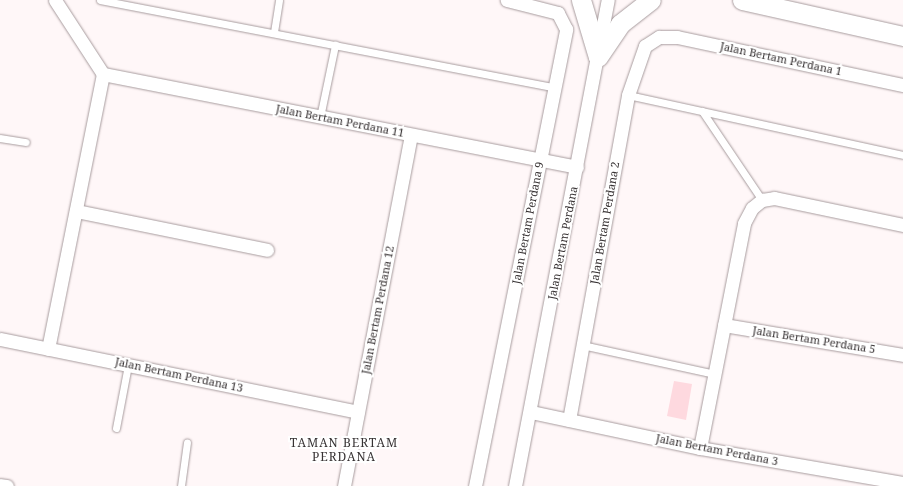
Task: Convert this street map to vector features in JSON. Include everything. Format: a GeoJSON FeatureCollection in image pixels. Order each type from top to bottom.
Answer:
{"type":"FeatureCollection","features":[{"type":"Feature","properties":{"kind":"main road"},"geometry":{"type":"LineString","coordinates":[[581,0],[598,57]]}},
{"type":"Feature","properties":{"kind":"main road"},"geometry":{"type":"LineString","coordinates":[[598,57],[620,24],[651,0]]}},
{"type":"Feature","properties":{"kind":"main road"},"geometry":{"type":"LineString","coordinates":[[742,0],[903,36]]}},
{"type":"Feature","properties":{"kind":"street"},"geometry":{"type":"LineString","coordinates":[[48,348],[103,74],[55,0]]}},
{"type":"Feature","properties":{"kind":"street","name":"Jalan Bertam Perdana 9"},"geometry":{"type":"LineString","coordinates":[[475,486],[566,29],[558,13],[507,0]]}},
{"type":"Feature","properties":{"kind":"street","name":"Jalan Bertam Perdana"},"geometry":{"type":"LineString","coordinates":[[515,486],[531,412],[608,0]]}},
{"type":"Feature","properties":{"kind":"street","name":"Jalan Bertam Perdana 1"},"geometry":{"type":"LineString","coordinates":[[659,36],[677,37],[903,85]]}},
{"type":"Feature","properties":{"kind":"street","name":"Jalan Bertam Perdana 2"},"geometry":{"type":"LineString","coordinates":[[569,420],[628,95],[639,54],[659,36]]}},
{"type":"Feature","properties":{"kind":"street","name":"Jalan Bertam Perdana 11"},"geometry":{"type":"LineString","coordinates":[[103,74],[577,168]]}},
{"type":"Feature","properties":{"kind":"street","name":"Jalan Bertam Perdana 12"},"geometry":{"type":"LineString","coordinates":[[344,486],[411,135]]}},
{"type":"Feature","properties":{"kind":"street"},"geometry":{"type":"LineString","coordinates":[[700,448],[744,223],[757,204],[774,198],[903,225]]}},
{"type":"Feature","properties":{"kind":"street"},"geometry":{"type":"LineString","coordinates":[[76,211],[267,250]]}},
{"type":"Feature","properties":{"kind":"street","name":"Jalan Bertam Perdana 5"},"geometry":{"type":"LineString","coordinates":[[724,325],[903,355]]}},
{"type":"Feature","properties":{"kind":"street","name":"Jalan Bertam Perdana 13"},"geometry":{"type":"LineString","coordinates":[[0,339],[358,412]]}},
{"type":"Feature","properties":{"kind":"street","name":"Jalan Bertam Perdana 3"},"geometry":{"type":"LineString","coordinates":[[531,412],[700,448],[903,484]]}},
{"type":"Feature","properties":{"kind":"street"},"geometry":{"type":"LineString","coordinates":[[0,485],[7,486]]}},
{"type":"Feature","properties":{"kind":"lane"},"geometry":{"type":"LineString","coordinates":[[100,0],[274,32],[555,88]]}},
{"type":"Feature","properties":{"kind":"lane"},"geometry":{"type":"LineString","coordinates":[[274,32],[279,0]]}},
{"type":"Feature","properties":{"kind":"lane"},"geometry":{"type":"LineString","coordinates":[[320,117],[335,44]]}},
{"type":"Feature","properties":{"kind":"lane"},"geometry":{"type":"LineString","coordinates":[[628,95],[903,155]]}},
{"type":"Feature","properties":{"kind":"lane"},"geometry":{"type":"LineString","coordinates":[[702,111],[757,204]]}},
{"type":"Feature","properties":{"kind":"lane"},"geometry":{"type":"LineString","coordinates":[[0,138],[26,142]]}},
{"type":"Feature","properties":{"kind":"lane"},"geometry":{"type":"LineString","coordinates":[[582,345],[715,374]]}},
{"type":"Feature","properties":{"kind":"lane"},"geometry":{"type":"LineString","coordinates":[[116,428],[128,365]]}},
{"type":"Feature","properties":{"kind":"lane"},"geometry":{"type":"LineString","coordinates":[[181,486],[187,442]]}},
{"type":"Feature","properties":{"kind":"shaded area"},"geometry":{"type":"Polygon","coordinates":[[[674,381],[692,384],[686,420],[667,416],[674,381]]]}},
{"type":"Feature","properties":{"kind":"district","name":"TAMAN BERTAM PERDANA"},"geometry":{"type":"Point","coordinates":[344,450]}}]}
